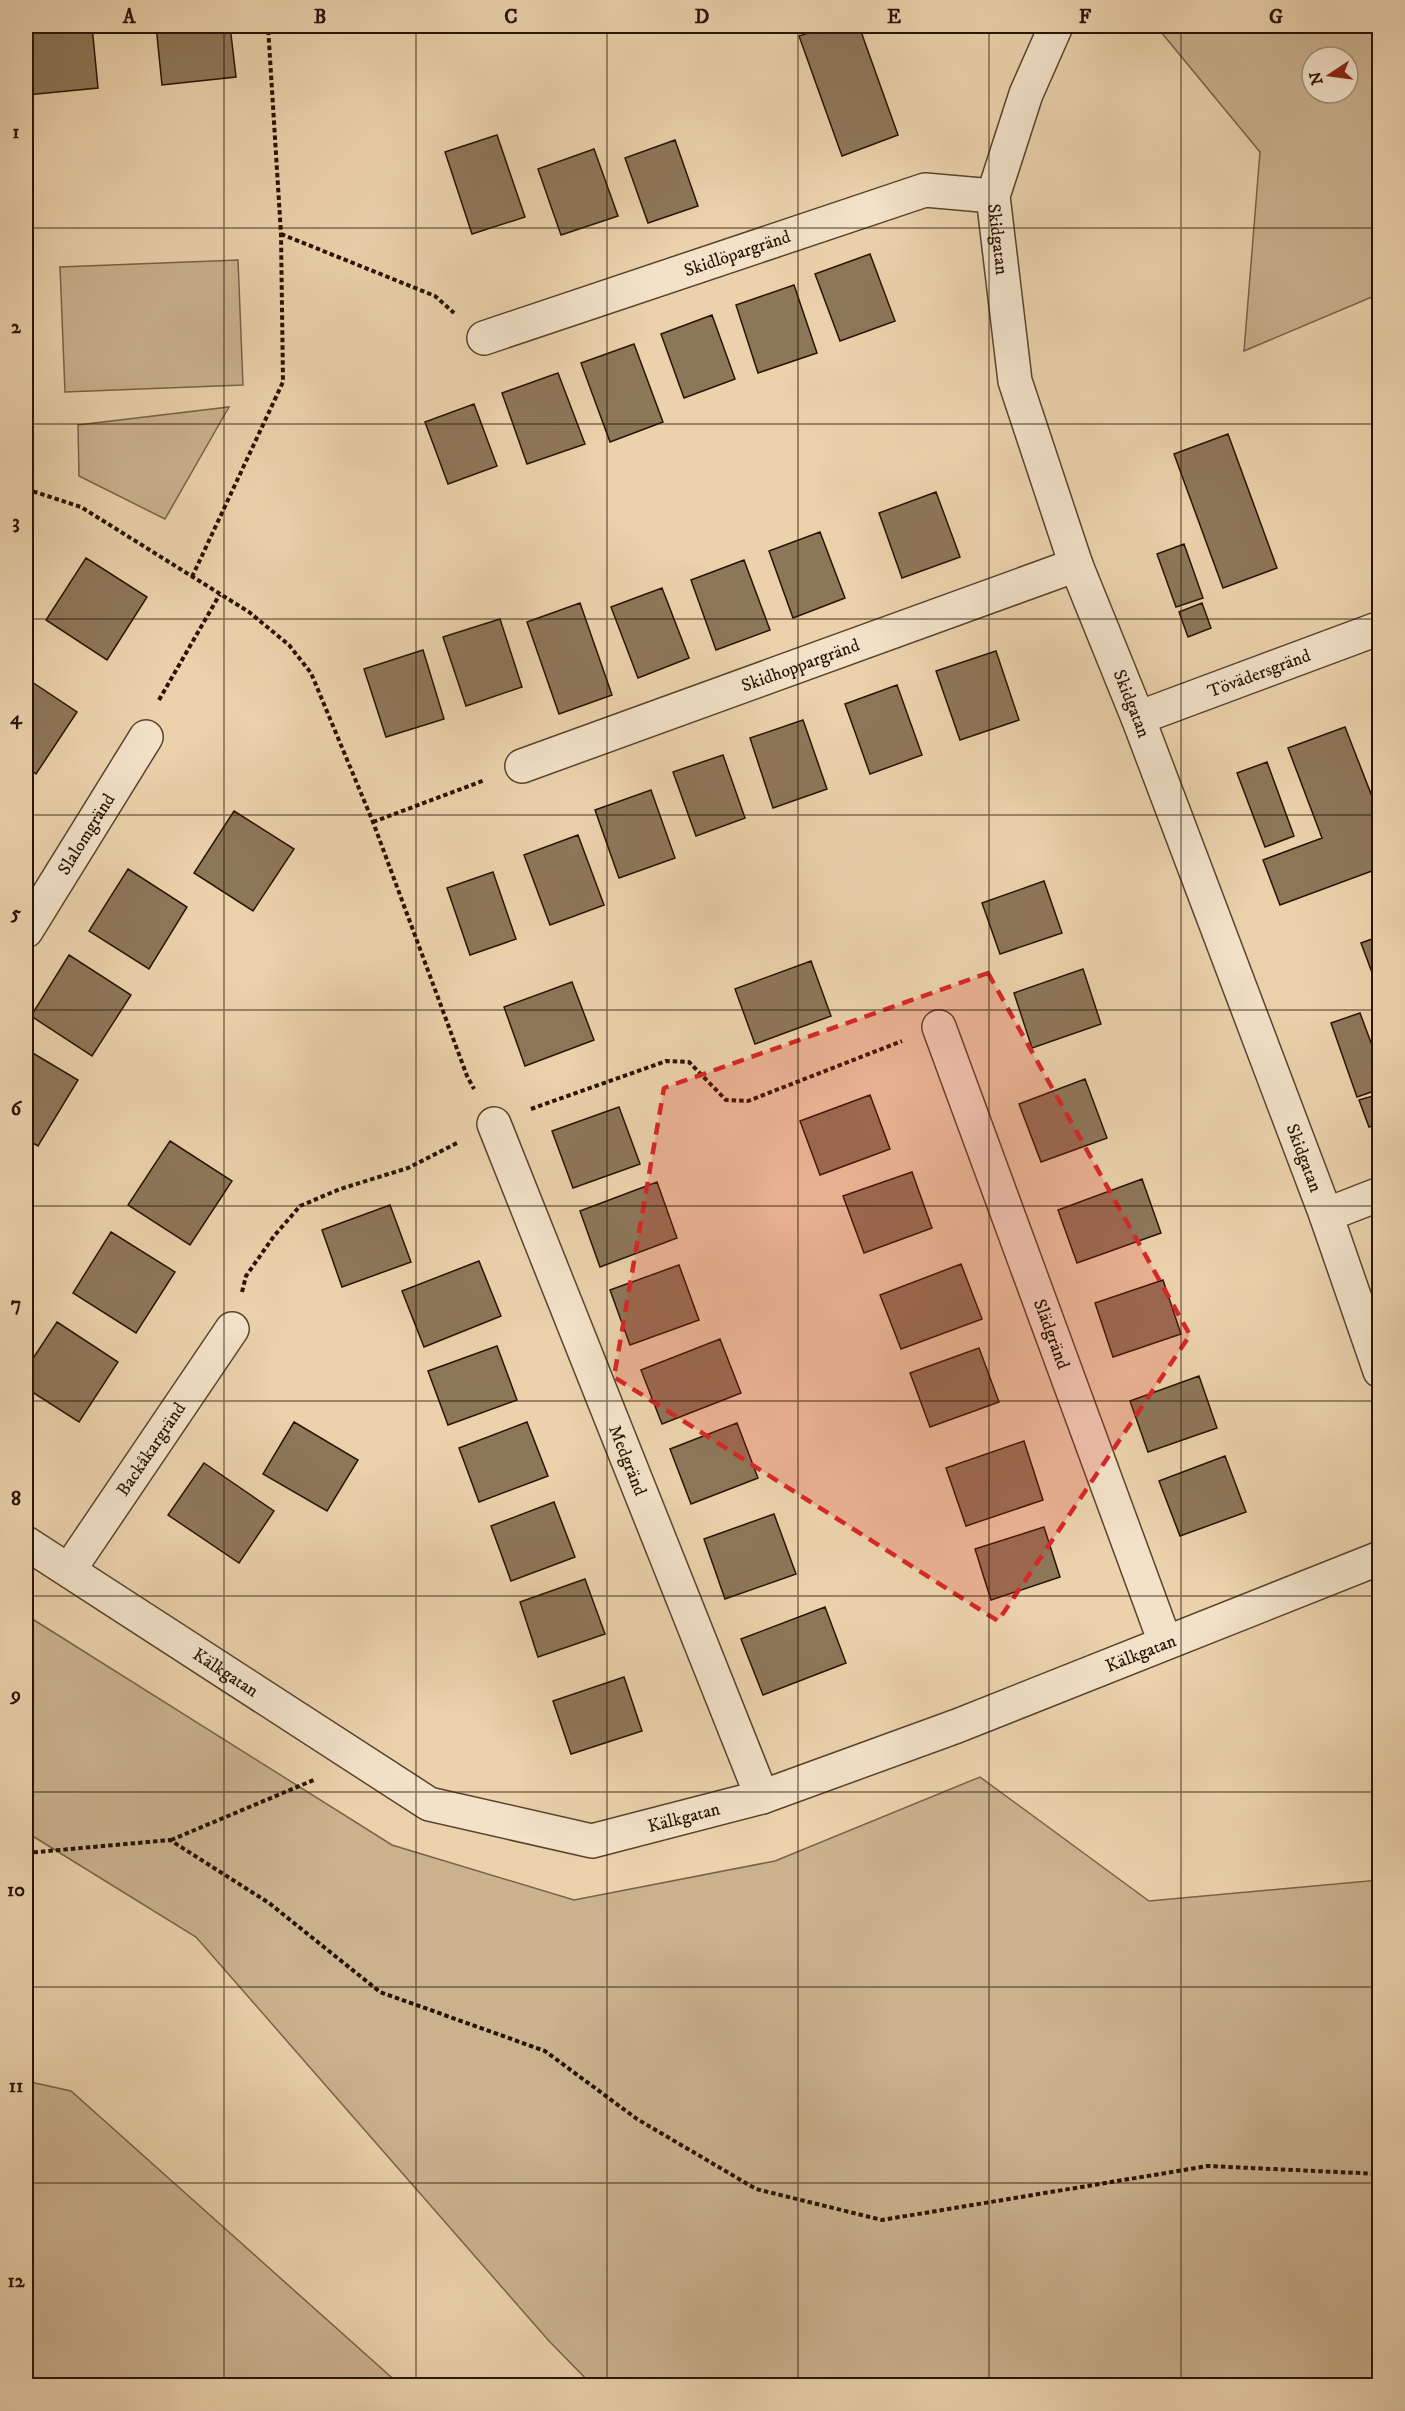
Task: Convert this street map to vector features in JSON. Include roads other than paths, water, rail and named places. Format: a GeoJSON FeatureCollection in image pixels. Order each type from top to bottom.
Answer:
{"type":"FeatureCollection","features":[{"type":"Feature","properties":{"kind":"street","name":"Skidgatan"},"geometry":{"type":"LineString","coordinates":[[1056,26],[1026,94],[993,196],[1015,381],[1076,565],[1138,718],[1326,1215],[1380,1371]]}},
{"type":"Feature","properties":{"kind":"street","name":"Skidlöpargränd"},"geometry":{"type":"LineString","coordinates":[[484,338],[925,190],[993,196]]}},
{"type":"Feature","properties":{"kind":"street","name":"Skidhoppargränd"},"geometry":{"type":"LineString","coordinates":[[522,766],[1076,565]]}},
{"type":"Feature","properties":{"kind":"street","name":"Tövädersgränd"},"geometry":{"type":"LineString","coordinates":[[1138,718],[1380,628]]}},
{"type":"Feature","properties":{"kind":"street","name":"Slalomgränd"},"geometry":{"type":"LineString","coordinates":[[26,931],[146,737]]}},
{"type":"Feature","properties":{"kind":"street","name":"Slädgränd"},"geometry":{"type":"LineString","coordinates":[[939,1027],[1165,1642]]}},
{"type":"Feature","properties":{"kind":"street","name":"Medgränd"},"geometry":{"type":"LineString","coordinates":[[494,1124],[762,1797]]}},
{"type":"Feature","properties":{"kind":"street"},"geometry":{"type":"LineString","coordinates":[[1326,1215],[1380,1194]]}},
{"type":"Feature","properties":{"kind":"street","name":"Backåkargränd"},"geometry":{"type":"LineString","coordinates":[[69,1570],[232,1329]]}},
{"type":"Feature","properties":{"kind":"street","name":"Kälkgatan"},"geometry":{"type":"LineString","coordinates":[[26,1543],[429,1804],[592,1841],[762,1797],[957,1725],[1380,1558]]}}]}
